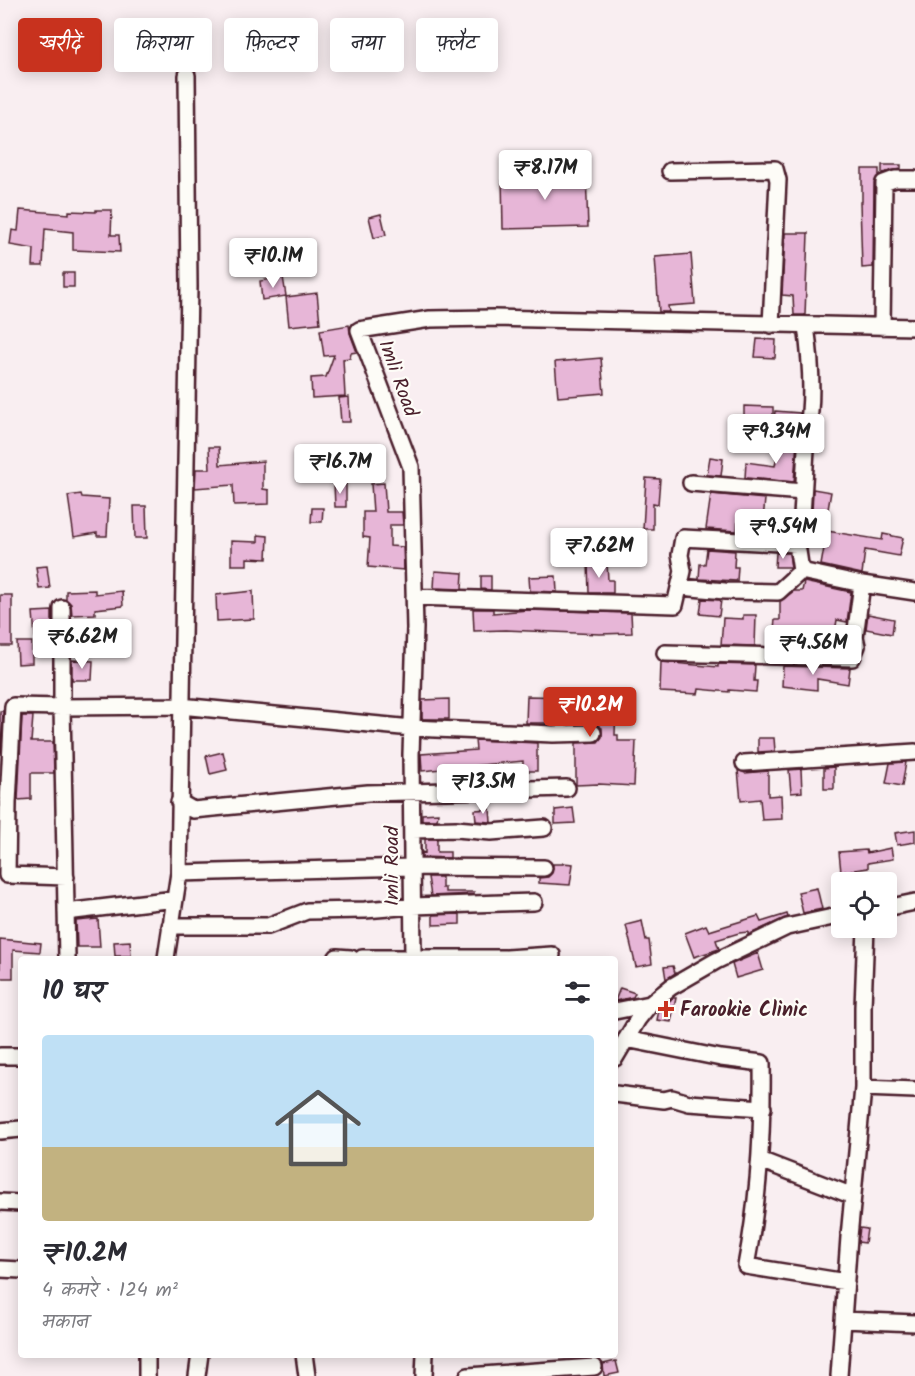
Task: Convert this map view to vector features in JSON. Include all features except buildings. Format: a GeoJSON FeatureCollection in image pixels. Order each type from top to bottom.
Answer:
{"type":"FeatureCollection","features":[{"type":"Feature","properties":{"kind":"street"},"geometry":{"type":"LineString","coordinates":[[166,956],[178,873],[189,287],[187,75]]}},
{"type":"Feature","properties":{"kind":"street"},"geometry":{"type":"LineString","coordinates":[[670,171],[775,169],[778,180],[771,325]]}},
{"type":"Feature","properties":{"kind":"street"},"geometry":{"type":"LineString","coordinates":[[882,327],[884,183],[895,179],[915,179]]}},
{"type":"Feature","properties":{"kind":"street","name":"Imli Road"},"geometry":{"type":"LineString","coordinates":[[413,956],[414,597],[411,467],[359,330],[430,319],[493,318],[915,327]]}},
{"type":"Feature","properties":{"kind":"street"},"geometry":{"type":"LineString","coordinates":[[801,571],[797,544],[801,531],[810,418],[811,360],[806,326]]}},
{"type":"Feature","properties":{"kind":"street"},"geometry":{"type":"LineString","coordinates":[[691,483],[803,492]]}},
{"type":"Feature","properties":{"kind":"street"},"geometry":{"type":"LineString","coordinates":[[414,597],[675,605],[683,571],[680,555],[683,538],[797,544]]}},
{"type":"Feature","properties":{"kind":"street"},"geometry":{"type":"LineString","coordinates":[[681,587],[778,592],[801,571]]}},
{"type":"Feature","properties":{"kind":"street"},"geometry":{"type":"LineString","coordinates":[[801,571],[915,592]]}},
{"type":"Feature","properties":{"kind":"street"},"geometry":{"type":"LineString","coordinates":[[665,653],[852,658],[857,646],[855,637],[862,584]]}},
{"type":"Feature","properties":{"kind":"street"},"geometry":{"type":"LineString","coordinates":[[62,608],[67,956]]}},
{"type":"Feature","properties":{"kind":"street"},"geometry":{"type":"LineString","coordinates":[[66,877],[4,874],[13,706],[180,706],[412,728],[554,734],[593,733]]}},
{"type":"Feature","properties":{"kind":"street"},"geometry":{"type":"LineString","coordinates":[[744,763],[915,752]]}},
{"type":"Feature","properties":{"kind":"street"},"geometry":{"type":"LineString","coordinates":[[179,802],[193,810],[368,793],[567,788]]}},
{"type":"Feature","properties":{"kind":"street"},"geometry":{"type":"LineString","coordinates":[[412,830],[456,829],[491,832],[544,828]]}},
{"type":"Feature","properties":{"kind":"street"},"geometry":{"type":"LineString","coordinates":[[178,873],[412,867],[544,868]]}},
{"type":"Feature","properties":{"kind":"street"},"geometry":{"type":"LineString","coordinates":[[66,912],[175,899]]}},
{"type":"Feature","properties":{"kind":"street"},"geometry":{"type":"LineString","coordinates":[[170,926],[268,926],[306,911],[534,902]]}},
{"type":"Feature","properties":{"kind":"street"},"geometry":{"type":"LineString","coordinates":[[897,906],[915,902]]}},
{"type":"Feature","properties":{"kind":"street"},"geometry":{"type":"LineString","coordinates":[[618,1053],[650,1004],[671,987],[716,961],[787,927],[831,917]]}},
{"type":"Feature","properties":{"kind":"street"},"geometry":{"type":"LineString","coordinates":[[839,1376],[863,1088],[866,938]]}},
{"type":"Feature","properties":{"kind":"street"},"geometry":{"type":"LineString","coordinates":[[537,956],[552,955]]}},
{"type":"Feature","properties":{"kind":"street"},"geometry":{"type":"LineString","coordinates":[[618,1010],[650,1004]]}},
{"type":"Feature","properties":{"kind":"street"},"geometry":{"type":"LineString","coordinates":[[626,1039],[721,1058],[762,1063],[763,1108],[760,1160],[746,1266],[846,1282]]}},
{"type":"Feature","properties":{"kind":"street"},"geometry":{"type":"LineString","coordinates":[[0,1056],[18,1056]]}},
{"type":"Feature","properties":{"kind":"street"},"geometry":{"type":"LineString","coordinates":[[863,1088],[915,1090]]}},
{"type":"Feature","properties":{"kind":"street"},"geometry":{"type":"LineString","coordinates":[[618,1094],[664,1100],[672,1098],[689,1103],[763,1108]]}},
{"type":"Feature","properties":{"kind":"street"},"geometry":{"type":"LineString","coordinates":[[0,1131],[18,1129]]}},
{"type":"Feature","properties":{"kind":"street"},"geometry":{"type":"LineString","coordinates":[[760,1160],[853,1196]]}},
{"type":"Feature","properties":{"kind":"street"},"geometry":{"type":"LineString","coordinates":[[0,1202],[18,1203]]}},
{"type":"Feature","properties":{"kind":"street"},"geometry":{"type":"LineString","coordinates":[[0,1269],[18,1270]]}},
{"type":"Feature","properties":{"kind":"street"},"geometry":{"type":"LineString","coordinates":[[843,1320],[915,1323]]}},
{"type":"Feature","properties":{"kind":"street"},"geometry":{"type":"LineString","coordinates":[[147,1358],[147,1376]]}},
{"type":"Feature","properties":{"kind":"street"},"geometry":{"type":"LineString","coordinates":[[197,1376],[199,1358]]}},
{"type":"Feature","properties":{"kind":"street"},"geometry":{"type":"LineString","coordinates":[[305,1358],[307,1376]]}},
{"type":"Feature","properties":{"kind":"street"},"geometry":{"type":"LineString","coordinates":[[424,1376],[425,1358]]}},
{"type":"Feature","properties":{"kind":"street"},"geometry":{"type":"LineString","coordinates":[[468,1376],[594,1366]]}},
{"type":"Feature","properties":{"kind":"place","name":"Farookie Clinic"},"geometry":{"type":"Point","coordinates":[666,1009]}}]}
